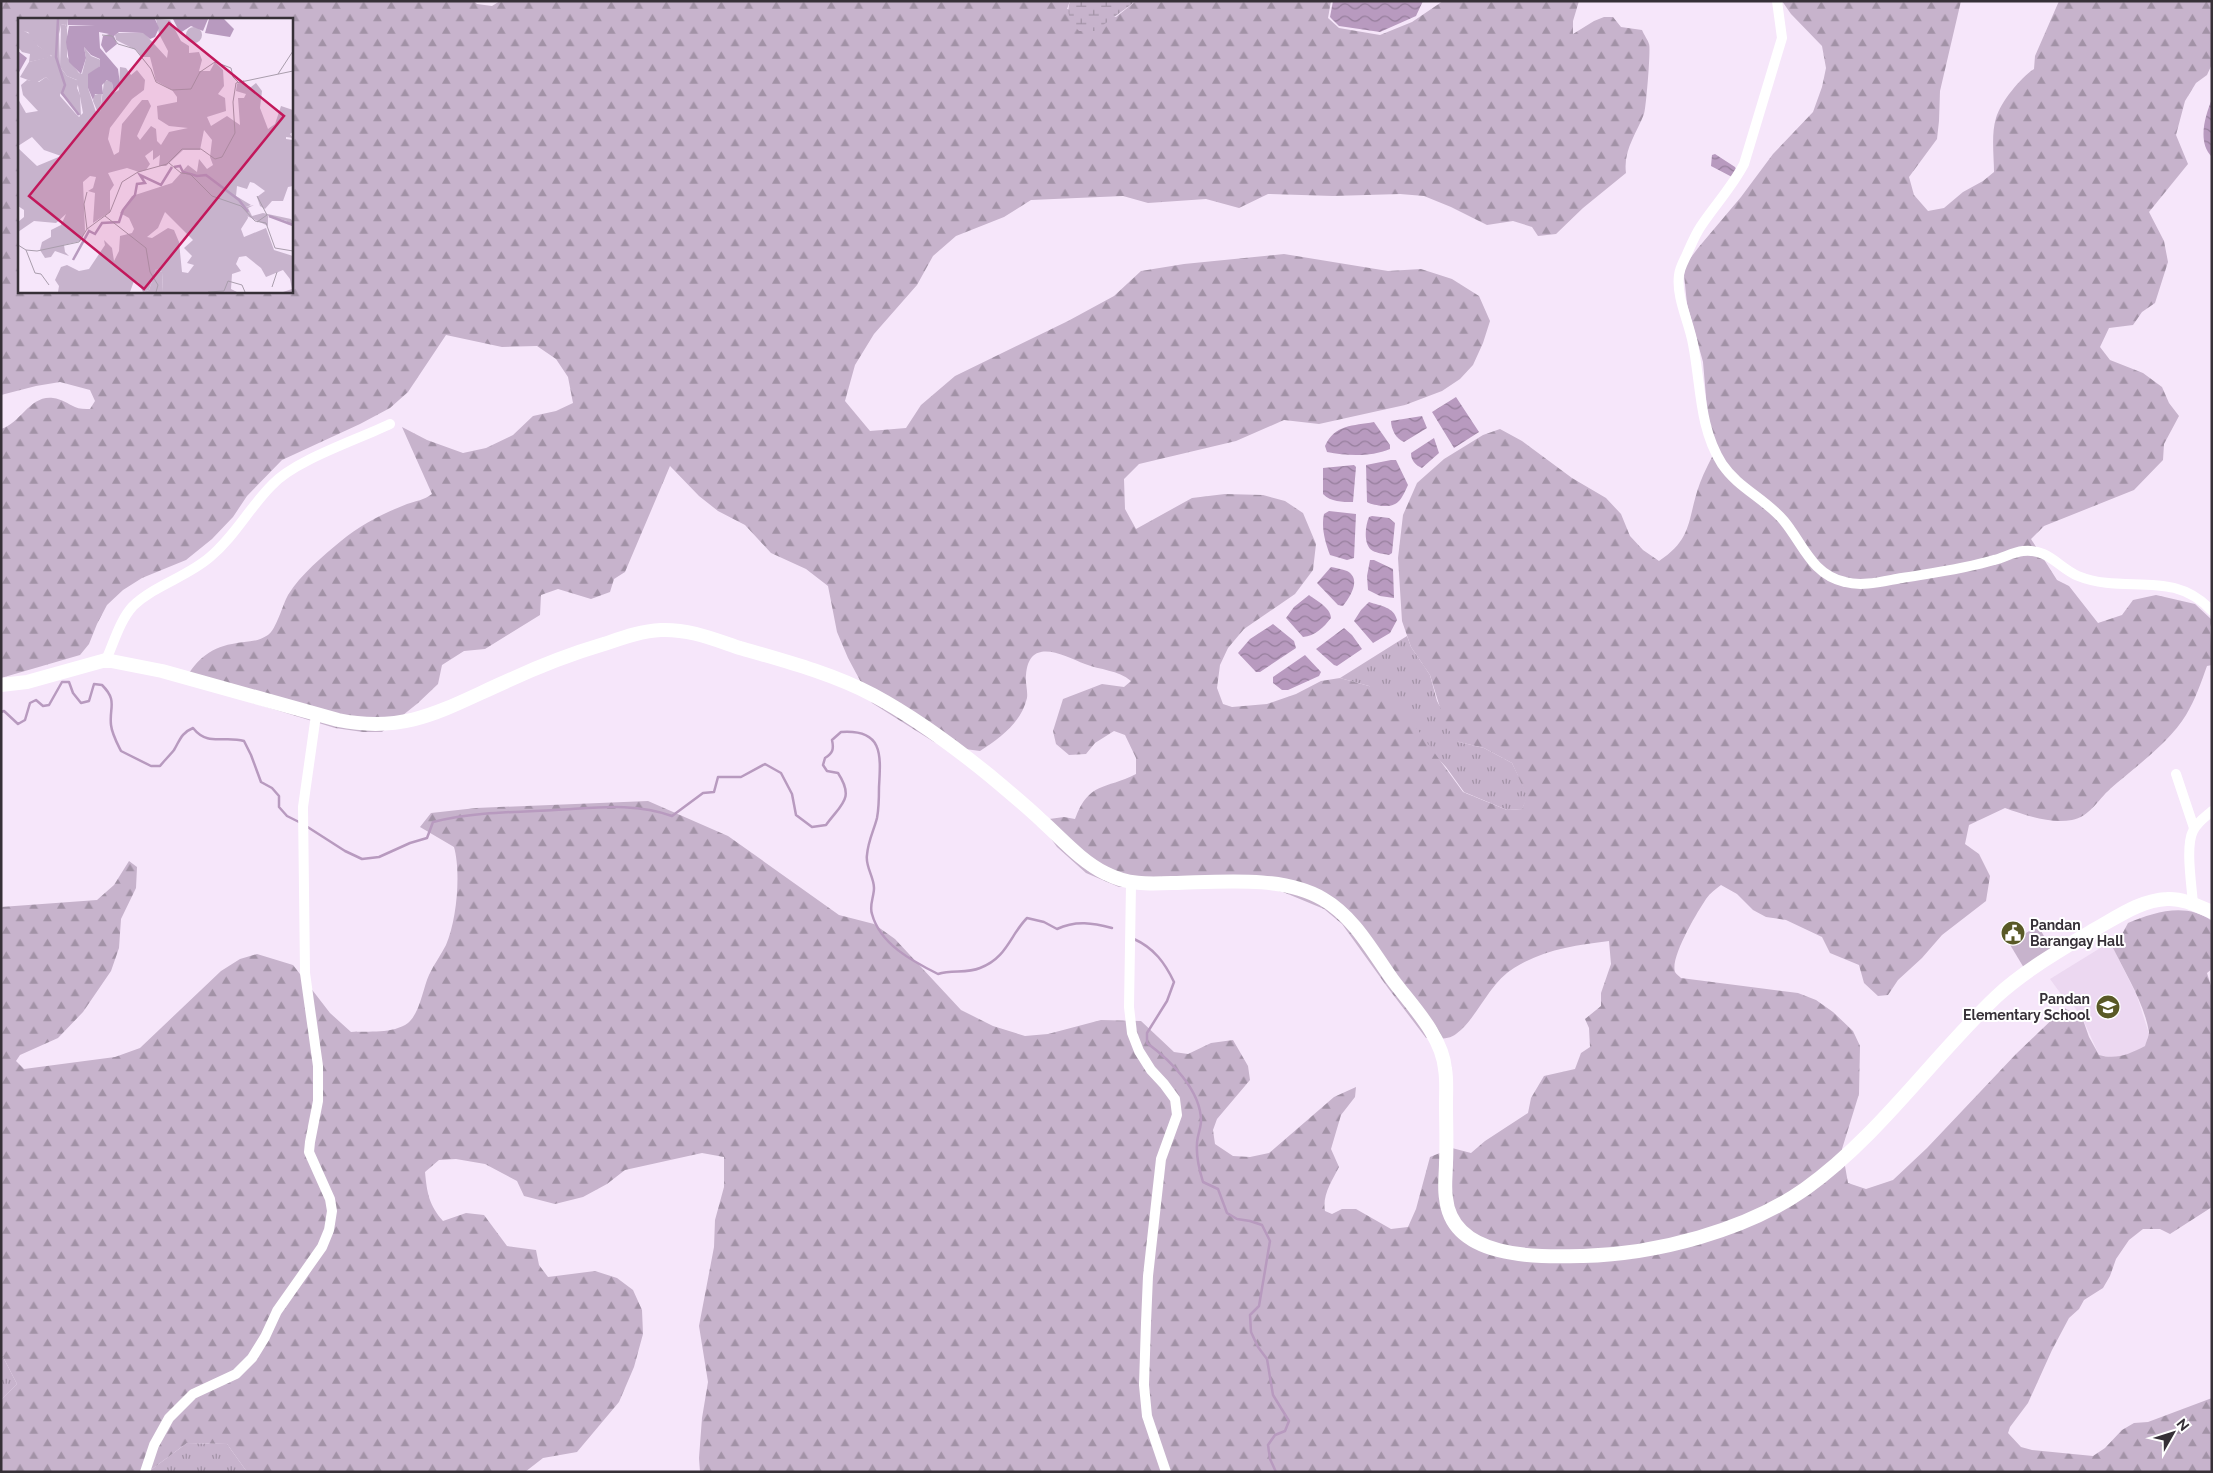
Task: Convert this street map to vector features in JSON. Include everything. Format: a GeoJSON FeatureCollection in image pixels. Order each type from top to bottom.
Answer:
{"type":"FeatureCollection","features":[{"type":"Feature","properties":{"kind":"street"},"geometry":{"type":"LineString","coordinates":[[1777,1],[1782,38],[1744,164],[1735,181],[1700,227],[1679,275],[1682,304],[1693,347],[1699,399],[1712,444],[1722,464],[1738,483],[1767,503],[1784,520],[1818,569],[1843,582],[1866,584],[1939,572],[1974,565],[2024,551],[2044,554],[2078,576],[2099,582],[2145,583],[2184,590],[2198,598],[2212,611]]}},
{"type":"Feature","properties":{"kind":"street"},"geometry":{"type":"LineString","coordinates":[[106,660],[123,620],[134,606],[193,571],[210,557],[234,533],[272,484],[282,476],[315,458],[390,424]]}},
{"type":"Feature","properties":{"kind":"street"},"geometry":{"type":"LineString","coordinates":[[1,685],[26,682],[106,660],[162,670],[316,715],[360,725],[383,725],[410,721],[433,714],[577,652],[648,631],[690,630],[793,663],[871,694],[938,734],[1031,810],[1080,856],[1097,869],[1131,884],[1202,882],[1258,883],[1285,886],[1300,889],[1320,897],[1336,908],[1364,938],[1421,1017],[1443,1056],[1446,1071],[1447,1141],[1445,1196],[1450,1216],[1461,1229],[1477,1242],[1512,1254],[1545,1256],[1622,1254],[1725,1230],[1781,1204],[1827,1172],[1883,1119],[1994,999],[2021,976],[2049,957],[2128,910],[2164,899],[2177,899],[2212,912]]}},
{"type":"Feature","properties":{"kind":"street"},"geometry":{"type":"LineString","coordinates":[[145,1472],[154,1445],[170,1418],[194,1394],[236,1374],[252,1358],[266,1337],[277,1311],[322,1247],[329,1230],[332,1210],[330,1199],[309,1152],[318,1092],[318,1066],[305,972],[303,807],[316,715]]}},
{"type":"Feature","properties":{"kind":"street"},"geometry":{"type":"LineString","coordinates":[[2176,774],[2194,828],[2191,846],[2193,904]]}},
{"type":"Feature","properties":{"kind":"street"},"geometry":{"type":"LineString","coordinates":[[2194,828],[2212,811]]}},
{"type":"Feature","properties":{"kind":"street"},"geometry":{"type":"LineString","coordinates":[[1131,884],[1129,1007],[1132,1032],[1139,1051],[1151,1070],[1175,1099],[1177,1115],[1161,1159],[1157,1185],[1148,1276],[1145,1350],[1144,1385],[1147,1416],[1166,1472]]}},
{"type":"Feature","properties":{"kind":"shaded area","name":"Pandan Elementary School"},"geometry":{"type":"Polygon","coordinates":[[[2110,942],[2137,996],[2149,1034],[2145,1046],[2126,1056],[2115,1058],[2099,1055],[2082,1017],[2050,979],[2110,942]]]}},
{"type":"Feature","properties":{"kind":"green space"},"geometry":{"type":"Polygon","coordinates":[[[1,1],[474,1],[477,4],[492,6],[500,1],[1070,1],[1067,9],[1116,17],[1136,1],[1331,1],[1328,18],[1339,28],[1380,35],[1412,22],[1443,1],[1579,1],[1573,21],[1573,34],[1604,17],[1613,17],[1621,27],[1642,30],[1649,48],[1647,91],[1644,114],[1626,157],[1626,173],[1583,208],[1556,234],[1538,236],[1532,227],[1513,221],[1487,225],[1424,196],[1400,194],[1333,196],[1268,194],[1239,208],[1206,199],[1148,203],[1123,196],[1031,200],[1004,217],[956,236],[933,256],[917,285],[874,334],[855,365],[845,401],[870,431],[906,428],[921,405],[955,376],[1068,321],[1114,296],[1141,271],[1184,264],[1284,254],[1388,271],[1421,269],[1452,279],[1479,296],[1490,321],[1473,365],[1460,379],[1442,391],[1405,405],[1319,424],[1284,420],[1236,441],[1139,464],[1124,479],[1125,509],[1136,529],[1192,498],[1225,494],[1263,495],[1285,501],[1303,513],[1316,544],[1313,570],[1295,594],[1244,629],[1228,648],[1220,665],[1217,688],[1223,704],[1232,707],[1267,704],[1296,694],[1321,681],[1340,678],[1369,686],[1392,698],[1463,792],[1507,810],[1522,809],[1527,796],[1512,763],[1484,748],[1459,742],[1446,727],[1430,675],[1411,647],[1402,621],[1398,558],[1403,515],[1417,483],[1444,459],[1483,435],[1500,429],[1522,441],[1572,478],[1606,498],[1621,514],[1630,536],[1643,550],[1659,561],[1678,544],[1688,526],[1700,483],[1715,451],[1709,432],[1703,362],[1687,304],[1684,275],[1686,264],[1741,197],[1773,154],[1813,112],[1822,87],[1826,68],[1822,46],[1791,14],[1782,1],[1961,1],[1940,91],[1937,139],[1909,177],[1914,195],[1928,211],[1944,208],[1963,192],[1983,181],[1994,172],[1993,138],[1994,124],[1998,112],[2012,91],[2034,69],[2035,56],[2059,1],[2212,1],[2212,64],[2207,75],[2196,83],[2185,101],[2176,135],[2188,164],[2149,212],[2164,241],[2168,262],[2155,303],[2142,312],[2133,325],[2109,328],[2100,347],[2110,360],[2143,373],[2162,387],[2169,403],[2179,416],[2164,444],[2163,460],[2134,490],[2044,526],[2031,539],[2057,580],[2069,586],[2098,623],[2122,615],[2133,600],[2156,595],[2195,604],[2212,620],[2210,627],[2212,665],[2207,666],[2198,691],[2186,715],[2161,745],[2110,789],[2093,808],[2078,818],[2055,821],[2005,808],[1969,825],[1965,844],[1979,854],[1990,876],[1986,901],[1942,935],[1922,958],[1898,980],[1888,995],[1878,996],[1864,983],[1859,965],[1830,953],[1822,937],[1786,920],[1766,917],[1753,910],[1737,894],[1721,885],[1713,891],[1697,913],[1681,945],[1675,965],[1675,972],[1681,978],[1798,993],[1816,1000],[1833,1012],[1853,1031],[1860,1046],[1859,1094],[1842,1149],[1848,1183],[1866,1189],[1893,1180],[1927,1148],[2016,1054],[2064,1008],[2082,1017],[2089,1037],[2099,1055],[2112,1057],[2128,1054],[2145,1046],[2149,1032],[2147,1021],[2134,988],[2112,946],[2118,942],[2128,923],[2149,915],[2181,910],[2202,915],[2212,921],[2212,969],[2207,973],[2212,989],[2212,1207],[2170,1234],[2160,1229],[2143,1229],[2129,1240],[2116,1259],[2103,1288],[2084,1300],[2079,1309],[2069,1318],[2028,1403],[2010,1427],[2008,1433],[2021,1447],[2032,1450],[2093,1456],[2105,1448],[2122,1430],[2134,1423],[2148,1422],[2212,1398],[2212,1472],[700,1472],[699,1458],[702,1418],[708,1382],[699,1326],[714,1247],[715,1220],[724,1187],[724,1157],[702,1153],[625,1170],[607,1184],[583,1197],[555,1204],[524,1196],[517,1181],[485,1164],[456,1159],[439,1160],[425,1172],[430,1198],[435,1210],[443,1221],[466,1213],[484,1215],[507,1246],[536,1250],[539,1265],[548,1277],[595,1271],[617,1278],[633,1290],[642,1310],[643,1334],[634,1367],[619,1402],[577,1452],[543,1458],[525,1472],[247,1472],[227,1444],[187,1443],[148,1472],[1,1472],[1,1400],[17,1384],[1,1353],[1,907],[97,900],[114,885],[129,861],[137,867],[136,888],[121,919],[119,948],[111,971],[83,1012],[58,1038],[20,1055],[16,1061],[24,1069],[115,1057],[140,1048],[221,971],[240,959],[257,954],[293,965],[330,1013],[351,1032],[380,1031],[402,1027],[416,1013],[429,975],[446,945],[453,923],[457,896],[457,869],[454,847],[420,827],[431,813],[476,808],[648,801],[728,836],[839,915],[874,924],[895,939],[961,1010],[993,1026],[1025,1036],[1048,1034],[1101,1020],[1141,1021],[1174,1052],[1188,1054],[1211,1043],[1233,1040],[1248,1066],[1250,1080],[1217,1119],[1213,1130],[1215,1144],[1233,1156],[1250,1157],[1269,1153],[1334,1097],[1356,1087],[1355,1097],[1341,1115],[1331,1149],[1339,1167],[1326,1194],[1325,1211],[1332,1214],[1342,1209],[1356,1209],[1391,1229],[1408,1227],[1416,1209],[1430,1157],[1452,1148],[1471,1153],[1485,1141],[1528,1113],[1531,1098],[1544,1076],[1575,1069],[1581,1053],[1590,1047],[1589,1028],[1585,1019],[1601,1006],[1601,993],[1611,964],[1609,941],[1572,947],[1536,957],[1514,968],[1505,975],[1470,1020],[1456,1034],[1446,1038],[1426,1038],[1342,924],[1324,909],[1283,892],[1259,887],[1119,887],[1086,873],[1057,847],[1041,825],[1042,820],[1064,817],[1075,819],[1080,807],[1092,792],[1136,774],[1136,758],[1125,735],[1114,731],[1095,743],[1086,754],[1069,755],[1056,744],[1053,731],[1063,699],[1102,684],[1124,687],[1131,681],[1115,672],[1091,666],[1067,656],[1057,653],[1040,652],[1033,656],[1028,663],[1026,678],[1027,698],[1020,715],[1009,729],[995,741],[980,751],[950,747],[934,742],[872,703],[848,658],[837,632],[828,586],[806,569],[771,553],[745,525],[718,511],[699,496],[670,466],[625,572],[614,579],[610,592],[591,599],[558,589],[541,595],[540,615],[485,649],[464,651],[442,665],[438,684],[382,732],[363,732],[335,728],[184,682],[192,668],[203,657],[216,649],[237,643],[255,641],[268,635],[277,623],[288,595],[299,580],[348,535],[381,515],[432,494],[402,427],[427,440],[463,453],[486,448],[513,435],[533,416],[556,411],[573,403],[568,377],[556,359],[537,346],[502,347],[446,335],[408,392],[390,408],[282,460],[247,496],[233,517],[212,539],[186,560],[142,578],[123,590],[107,605],[89,644],[80,655],[1,678],[1,429],[8,426],[32,405],[45,398],[62,400],[77,408],[84,409],[90,409],[95,401],[90,390],[60,382],[1,395],[1,1]]]}},
{"type":"Feature","properties":{"kind":"green space"},"geometry":{"type":"Polygon","coordinates":[[[1070,1],[1136,1],[1095,31],[1079,31],[1070,17],[1068,9],[1070,1]]]}},
{"type":"Feature","properties":{"kind":"green space"},"geometry":{"type":"Polygon","coordinates":[[[1407,636],[1411,647],[1430,675],[1437,701],[1459,742],[1484,748],[1512,763],[1528,796],[1522,809],[1507,810],[1464,792],[1446,767],[1369,686],[1340,678],[1407,636]]]}},
{"type":"Feature","properties":{"kind":"green space"},"geometry":{"type":"Polygon","coordinates":[[[2038,926],[2053,951],[2024,968],[2009,943],[2038,926]]]}},
{"type":"Feature","properties":{"kind":"green space"},"geometry":{"type":"Polygon","coordinates":[[[1,1353],[17,1384],[1,1400],[1,1353]]]}},
{"type":"Feature","properties":{"kind":"green space"},"geometry":{"type":"Polygon","coordinates":[[[187,1443],[227,1444],[247,1472],[148,1472],[187,1443]]]}},
{"type":"Feature","properties":{"kind":"water"},"geometry":{"type":"Polygon","coordinates":[[[1333,1],[1423,1],[1416,16],[1380,32],[1339,26],[1330,17],[1333,1]]]}},
{"type":"Feature","properties":{"kind":"water"},"geometry":{"type":"Polygon","coordinates":[[[2212,99],[2212,157],[2207,151],[2205,144],[2204,129],[2212,99]]]}},
{"type":"Feature","properties":{"kind":"water"},"geometry":{"type":"Polygon","coordinates":[[[1715,154],[1735,167],[1737,171],[1732,177],[1711,166],[1712,155],[1715,154]]]}},
{"type":"Feature","properties":{"kind":"water"},"geometry":{"type":"Polygon","coordinates":[[[1456,397],[1479,432],[1454,448],[1432,412],[1456,397]]]}},
{"type":"Feature","properties":{"kind":"water"},"geometry":{"type":"Polygon","coordinates":[[[1422,416],[1427,428],[1404,442],[1396,436],[1391,421],[1422,416]]]}},
{"type":"Feature","properties":{"kind":"water"},"geometry":{"type":"Polygon","coordinates":[[[1374,422],[1390,445],[1390,449],[1383,452],[1359,455],[1327,452],[1325,446],[1329,439],[1339,430],[1345,427],[1374,422]]]}},
{"type":"Feature","properties":{"kind":"water"},"geometry":{"type":"Polygon","coordinates":[[[1434,438],[1439,453],[1422,468],[1414,462],[1411,453],[1434,438]]]}},
{"type":"Feature","properties":{"kind":"water"},"geometry":{"type":"Polygon","coordinates":[[[1396,460],[1408,485],[1404,494],[1393,505],[1383,506],[1367,502],[1366,465],[1396,460]]]}},
{"type":"Feature","properties":{"kind":"water"},"geometry":{"type":"Polygon","coordinates":[[[1354,465],[1356,467],[1353,502],[1341,502],[1326,497],[1323,494],[1323,468],[1354,465]]]}},
{"type":"Feature","properties":{"kind":"water"},"geometry":{"type":"Polygon","coordinates":[[[1329,511],[1356,514],[1354,558],[1347,560],[1330,555],[1323,529],[1324,514],[1329,511]]]}},
{"type":"Feature","properties":{"kind":"water"},"geometry":{"type":"Polygon","coordinates":[[[1369,517],[1389,518],[1395,523],[1392,553],[1389,555],[1373,551],[1368,545],[1366,540],[1367,525],[1369,517]]]}},
{"type":"Feature","properties":{"kind":"water"},"geometry":{"type":"Polygon","coordinates":[[[1370,560],[1393,569],[1394,598],[1380,596],[1368,590],[1367,576],[1370,560]]]}},
{"type":"Feature","properties":{"kind":"water"},"geometry":{"type":"Polygon","coordinates":[[[1331,567],[1347,571],[1354,579],[1349,598],[1343,606],[1338,605],[1317,583],[1331,567]]]}},
{"type":"Feature","properties":{"kind":"water"},"geometry":{"type":"Polygon","coordinates":[[[1309,595],[1329,611],[1331,618],[1319,630],[1303,637],[1286,618],[1294,607],[1309,595]]]}},
{"type":"Feature","properties":{"kind":"water"},"geometry":{"type":"Polygon","coordinates":[[[1369,602],[1390,610],[1397,620],[1390,633],[1373,643],[1354,621],[1369,602]]]}},
{"type":"Feature","properties":{"kind":"water"},"geometry":{"type":"Polygon","coordinates":[[[1273,624],[1294,641],[1296,648],[1260,672],[1256,672],[1238,653],[1250,639],[1273,624]]]}},
{"type":"Feature","properties":{"kind":"water"},"geometry":{"type":"Polygon","coordinates":[[[1344,628],[1352,635],[1362,649],[1337,666],[1316,649],[1344,628]]]}},
{"type":"Feature","properties":{"kind":"water"},"geometry":{"type":"Polygon","coordinates":[[[1305,655],[1321,672],[1319,676],[1288,690],[1282,690],[1273,683],[1273,677],[1305,655]]]}},
{"type":"Feature","properties":{"kind":"waterway"},"geometry":{"type":"LineString","coordinates":[[1,712],[4,711],[18,724],[25,720],[30,703],[36,700],[43,706],[49,705],[62,682],[69,682],[73,693],[81,703],[89,701],[94,684],[102,685],[110,695],[112,728],[121,751],[151,766],[160,766],[174,750],[183,735],[193,728],[199,734],[210,739],[237,739],[244,741],[261,782],[272,788],[279,796],[279,807],[287,816],[301,823]]}},
{"type":"Feature","properties":{"kind":"waterway"},"geometry":{"type":"LineString","coordinates":[[306,826],[345,851],[362,859],[379,857],[410,843],[427,838],[433,822],[464,816],[600,807],[629,807],[672,816],[703,793],[714,792],[718,777],[741,777],[765,764],[781,773],[792,794],[796,815],[812,827],[826,825],[841,806],[846,795],[843,782],[838,773],[827,771],[823,765],[825,758],[832,750],[832,740],[841,732],[855,732],[872,739],[879,754],[878,810],[867,859],[874,888],[871,911],[876,925],[882,934],[898,950],[938,974],[969,971],[989,964],[996,958],[1027,918],[1044,922],[1057,929],[1078,923],[1112,928]]}},
{"type":"Feature","properties":{"kind":"waterway"},"geometry":{"type":"LineString","coordinates":[[1134,939],[1158,957],[1174,982],[1167,1001],[1147,1033],[1147,1043],[1183,1077],[1196,1098],[1200,1109],[1201,1121],[1197,1141],[1197,1154],[1203,1182],[1218,1189],[1227,1213],[1237,1219],[1262,1225],[1270,1241],[1259,1306],[1250,1315],[1251,1332],[1258,1347],[1267,1359],[1273,1395],[1289,1421],[1285,1431],[1275,1435],[1268,1445],[1270,1459],[1276,1472]]}},
{"type":"Feature","properties":{"kind":"place","name":"Pandan Barangay Hall"},"geometry":{"type":"Point","coordinates":[2013,933]}},
{"type":"Feature","properties":{"kind":"place","name":"Pandan Elementary School"},"geometry":{"type":"Point","coordinates":[2108,1007]}}]}
